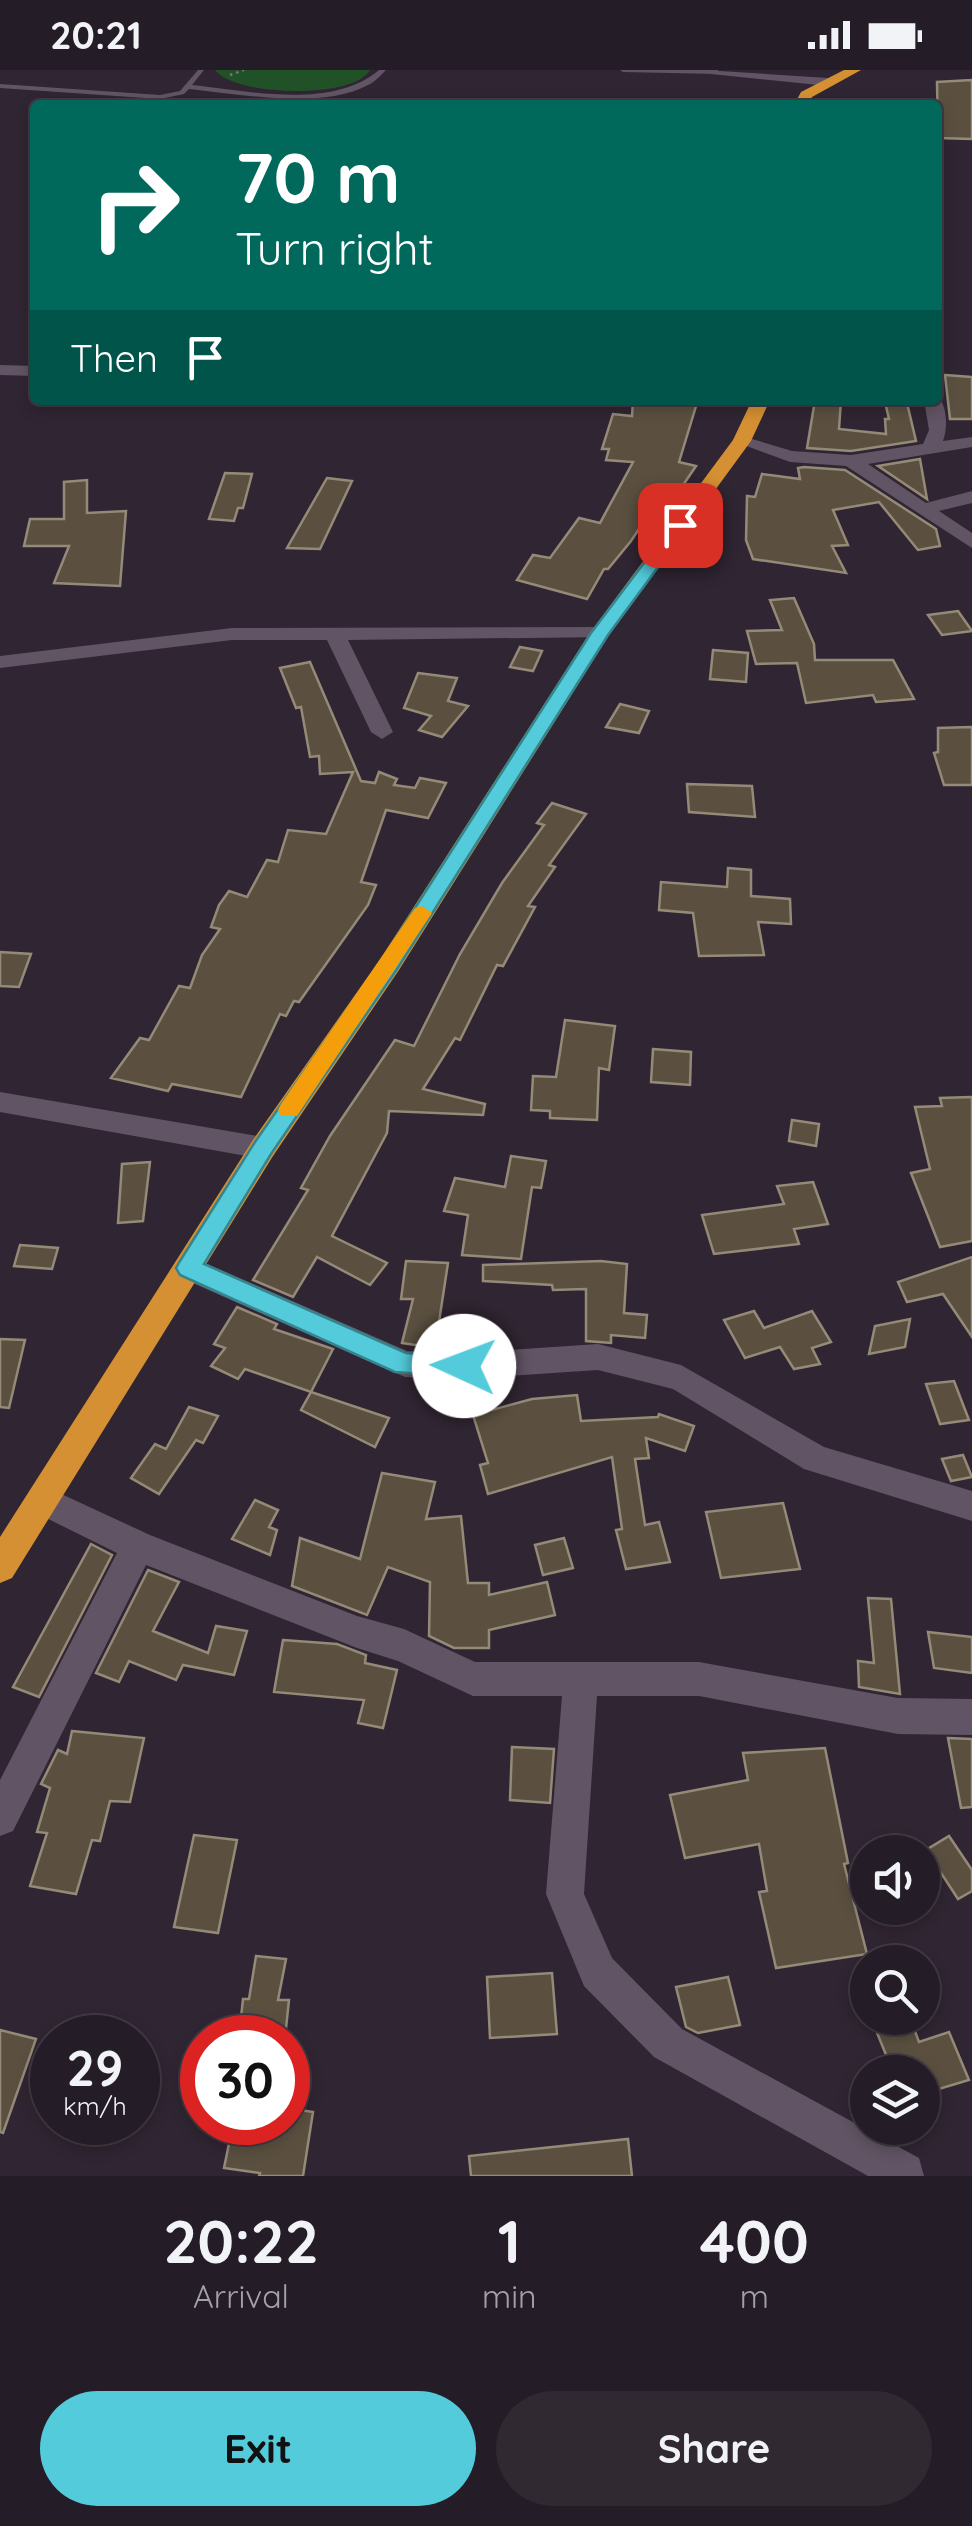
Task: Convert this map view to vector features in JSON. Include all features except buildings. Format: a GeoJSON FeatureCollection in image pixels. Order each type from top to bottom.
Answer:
{"type":"FeatureCollection","features":[{"type":"Feature","properties":{"kind":"highway"},"geometry":{"type":"LineString","coordinates":[[803,100],[854,70]]}},
{"type":"Feature","properties":{"kind":"highway"},"geometry":{"type":"LineString","coordinates":[[0,1567],[263,1148],[390,964],[600,633],[742,442],[760,405]]}},
{"type":"Feature","properties":{"kind":"street"},"geometry":{"type":"LineString","coordinates":[[715,71],[828,82]]}},
{"type":"Feature","properties":{"kind":"street"},"geometry":{"type":"LineString","coordinates":[[0,370],[30,372]]}},
{"type":"Feature","properties":{"kind":"street"},"geometry":{"type":"LineString","coordinates":[[931,448],[938,430],[934,405]]}},
{"type":"Feature","properties":{"kind":"street"},"geometry":{"type":"LineString","coordinates":[[742,442],[790,456],[851,462],[972,442]]}},
{"type":"Feature","properties":{"kind":"street"},"geometry":{"type":"LineString","coordinates":[[851,462],[972,542]]}},
{"type":"Feature","properties":{"kind":"street"},"geometry":{"type":"LineString","coordinates":[[925,509],[972,496]]}},
{"type":"Feature","properties":{"kind":"street"},"geometry":{"type":"LineString","coordinates":[[0,662],[232,634],[600,633]]}},
{"type":"Feature","properties":{"kind":"street"},"geometry":{"type":"LineString","coordinates":[[336,636],[382,732]]}},
{"type":"Feature","properties":{"kind":"street"},"geometry":{"type":"LineString","coordinates":[[0,1102],[263,1148]]}},
{"type":"Feature","properties":{"kind":"street"},"geometry":{"type":"LineString","coordinates":[[188,1268],[404,1364],[464,1366],[598,1357],[680,1378],[815,1460],[972,1506]]}},
{"type":"Feature","properties":{"kind":"street"},"geometry":{"type":"LineString","coordinates":[[44,1500],[138,1546],[358,1632],[404,1646],[473,1678],[699,1678],[898,1716],[972,1718]]}},
{"type":"Feature","properties":{"kind":"street"},"geometry":{"type":"LineString","coordinates":[[0,1818],[138,1546]]}},
{"type":"Feature","properties":{"kind":"street"},"geometry":{"type":"LineString","coordinates":[[581,1680],[565,1894],[598,1972],[668,2043],[904,2173]]}},
{"type":"Feature","properties":{"kind":"lane"},"geometry":{"type":"LineString","coordinates":[[0,86],[151,97],[182,93],[200,70]]}},
{"type":"Feature","properties":{"kind":"lane"},"geometry":{"type":"LineString","coordinates":[[188,87],[314,96],[366,86],[383,70]]}},
{"type":"Feature","properties":{"kind":"lane"},"geometry":{"type":"LineString","coordinates":[[623,70],[715,71]]}},
{"type":"Feature","properties":{"kind":"green space"},"geometry":{"type":"Polygon","coordinates":[[[215,70],[370,70],[359,80],[341,86],[293,91],[245,85],[226,79],[215,70]]]}},
{"type":"Feature","properties":{"kind":"slow traffic"},"geometry":{"type":"LineString","coordinates":[[289,1110],[422,913]]}},
{"type":"Feature","properties":{"kind":"route"},"geometry":{"type":"LineString","coordinates":[[464,1366],[404,1364],[188,1268],[263,1148],[390,964],[600,633],[680,525]]}}]}
